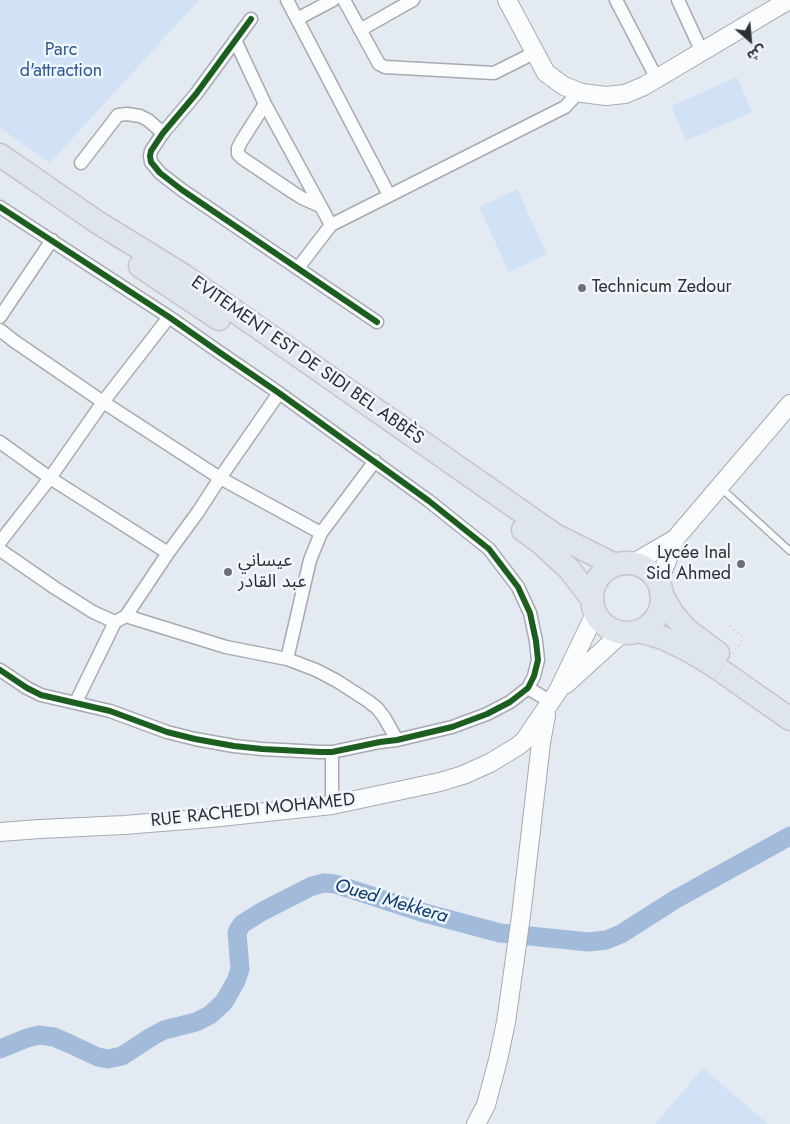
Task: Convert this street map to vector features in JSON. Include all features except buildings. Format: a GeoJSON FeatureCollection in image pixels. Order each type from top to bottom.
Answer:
{"type":"FeatureCollection","features":[{"type":"Feature","properties":{"kind":"highway","name":"EVITEMENT EST DE SIDI BEL ABBÈS"},"geometry":{"type":"LineString","coordinates":[[0,155],[97,222],[191,280],[555,535],[624,564]]}},
{"type":"Feature","properties":{"kind":"highway","name":"EVITEMENT EST DE SIDI BEL ABBÈS"},"geometry":{"type":"LineString","coordinates":[[0,172],[320,387],[527,532],[568,568],[583,586],[594,607]]}},
{"type":"Feature","properties":{"kind":"highway"},"geometry":{"type":"LineString","coordinates":[[790,704],[686,629],[673,614],[649,571],[643,567],[624,564],[607,569],[596,582],[593,591],[594,607],[604,624],[609,628],[663,638],[693,653],[790,719]]}},
{"type":"Feature","properties":{"kind":"highway"},"geometry":{"type":"LineString","coordinates":[[631,632],[646,627],[657,616],[660,609],[660,588]]}},
{"type":"Feature","properties":{"kind":"main road"},"geometry":{"type":"LineString","coordinates":[[506,0],[546,73],[564,86],[579,92],[606,96],[624,94],[644,86],[790,0]]}},
{"type":"Feature","properties":{"kind":"main road"},"geometry":{"type":"LineString","coordinates":[[660,588],[675,539],[790,404]]}},
{"type":"Feature","properties":{"kind":"main road"},"geometry":{"type":"LineString","coordinates":[[624,564],[675,539]]}},
{"type":"Feature","properties":{"kind":"main road"},"geometry":{"type":"LineString","coordinates":[[476,1124],[486,1105],[506,1022],[521,916],[541,743],[552,700],[591,624],[594,607]]}},
{"type":"Feature","properties":{"kind":"main road"},"geometry":{"type":"LineString","coordinates":[[552,700],[610,642],[631,632]]}},
{"type":"Feature","properties":{"kind":"main road","name":"RUE RACHEDI MOHAMED"},"geometry":{"type":"LineString","coordinates":[[0,832],[211,818],[332,805],[440,782],[463,775],[490,763],[518,746],[524,741],[552,700]]}},
{"type":"Feature","properties":{"kind":"street"},"geometry":{"type":"LineString","coordinates":[[287,0],[389,195]]}},
{"type":"Feature","properties":{"kind":"street"},"geometry":{"type":"LineString","coordinates":[[297,19],[333,0]]}},
{"type":"Feature","properties":{"kind":"street"},"geometry":{"type":"LineString","coordinates":[[344,0],[379,64],[387,68],[494,73],[534,53]]}},
{"type":"Feature","properties":{"kind":"street"},"geometry":{"type":"LineString","coordinates":[[360,30],[413,0]]}},
{"type":"Feature","properties":{"kind":"street"},"geometry":{"type":"LineString","coordinates":[[616,0],[656,79]]}},
{"type":"Feature","properties":{"kind":"street"},"geometry":{"type":"LineString","coordinates":[[678,0],[702,52]]}},
{"type":"Feature","properties":{"kind":"street"},"geometry":{"type":"LineString","coordinates":[[251,19],[196,94],[163,133],[151,151],[152,162],[160,174],[182,190],[377,322]]}},
{"type":"Feature","properties":{"kind":"street"},"geometry":{"type":"LineString","coordinates":[[235,40],[265,104],[331,225]]}},
{"type":"Feature","properties":{"kind":"street"},"geometry":{"type":"LineString","coordinates":[[298,268],[331,225],[565,107],[579,92]]}},
{"type":"Feature","properties":{"kind":"street"},"geometry":{"type":"LineString","coordinates":[[265,104],[241,142],[238,154],[302,198],[320,206]]}},
{"type":"Feature","properties":{"kind":"street"},"geometry":{"type":"LineString","coordinates":[[81,163],[118,115],[140,116],[148,120],[163,133]]}},
{"type":"Feature","properties":{"kind":"street"},"geometry":{"type":"LineString","coordinates":[[0,207],[169,316],[212,348],[279,393],[429,501],[489,550],[518,587],[530,613],[538,660],[534,676],[528,688],[510,702],[487,714],[452,727],[397,740],[332,752],[262,750],[195,739],[167,732],[110,711],[41,694],[27,688],[0,670]]}},
{"type":"Feature","properties":{"kind":"street"},"geometry":{"type":"LineString","coordinates":[[0,317],[52,240]]}},
{"type":"Feature","properties":{"kind":"street"},"geometry":{"type":"LineString","coordinates":[[0,542],[50,478],[103,402],[169,316]]}},
{"type":"Feature","properties":{"kind":"street"},"geometry":{"type":"LineString","coordinates":[[0,330],[103,402],[220,478],[321,534]]}},
{"type":"Feature","properties":{"kind":"street"},"geometry":{"type":"LineString","coordinates":[[76,702],[121,619],[198,512],[279,393]]}},
{"type":"Feature","properties":{"kind":"street"},"geometry":{"type":"LineString","coordinates":[[0,442],[50,478],[168,553]]}},
{"type":"Feature","properties":{"kind":"street"},"geometry":{"type":"LineString","coordinates":[[287,659],[310,560],[321,534],[375,462]]}},
{"type":"Feature","properties":{"kind":"street"},"geometry":{"type":"LineString","coordinates":[[0,550],[93,612],[226,647],[287,659],[316,670],[337,681],[377,708],[397,740]]}},
{"type":"Feature","properties":{"kind":"street"},"geometry":{"type":"LineString","coordinates":[[528,688],[552,700]]}},
{"type":"Feature","properties":{"kind":"street"},"geometry":{"type":"LineString","coordinates":[[332,752],[332,805]]}},
{"type":"Feature","properties":{"kind":"lane"},"geometry":{"type":"LineString","coordinates":[[719,486],[790,551]]}},
{"type":"Feature","properties":{"kind":"path"},"geometry":{"type":"LineString","coordinates":[[715,678],[744,638],[730,626]]}},
{"type":"Feature","properties":{"kind":"green space","name":"Parc d'attraction"},"geometry":{"type":"Polygon","coordinates":[[[0,0],[199,0],[50,163],[0,128],[0,0]]]}},
{"type":"Feature","properties":{"kind":"green space"},"geometry":{"type":"Polygon","coordinates":[[[737,77],[752,112],[686,141],[671,106],[737,77]]]}},
{"type":"Feature","properties":{"kind":"green space"},"geometry":{"type":"Polygon","coordinates":[[[517,189],[547,254],[509,272],[479,207],[517,189]]]}},
{"type":"Feature","properties":{"kind":"green space"},"geometry":{"type":"Polygon","coordinates":[[[703,1068],[768,1124],[655,1124],[703,1068]]]}},
{"type":"Feature","properties":{"kind":"waterway","name":"Oued Mekkera"},"geometry":{"type":"LineString","coordinates":[[0,1049],[39,1035],[54,1037],[98,1057],[108,1059],[122,1056],[164,1030],[196,1022],[210,1015],[224,1002],[236,981],[240,969],[237,932],[242,924],[312,886],[324,883],[335,884],[421,912],[500,933],[589,942],[606,940],[621,934],[676,899],[790,836]]}},
{"type":"Feature","properties":{"kind":"cycle path"},"geometry":{"type":"LineString","coordinates":[[251,19],[196,94],[163,133],[151,151],[151,162],[160,173],[182,190],[377,322]]}},
{"type":"Feature","properties":{"kind":"cycle path"},"geometry":{"type":"LineString","coordinates":[[0,207],[169,317],[279,393],[429,501],[489,549],[518,587],[530,613],[538,660],[534,676],[528,688],[510,702],[487,714],[452,727],[397,740],[332,752],[262,749],[195,739],[167,732],[110,711],[41,695],[0,670]]}},
{"type":"Feature","properties":{"kind":"place","name":"Technicum Zedour"},"geometry":{"type":"Point","coordinates":[582,288]}},
{"type":"Feature","properties":{"kind":"place","name":"Lycée Inal Sid Ahmed"},"geometry":{"type":"Point","coordinates":[741,564]}},
{"type":"Feature","properties":{"kind":"place","name":"عيساني عبد القادر"},"geometry":{"type":"Point","coordinates":[228,572]}}]}
